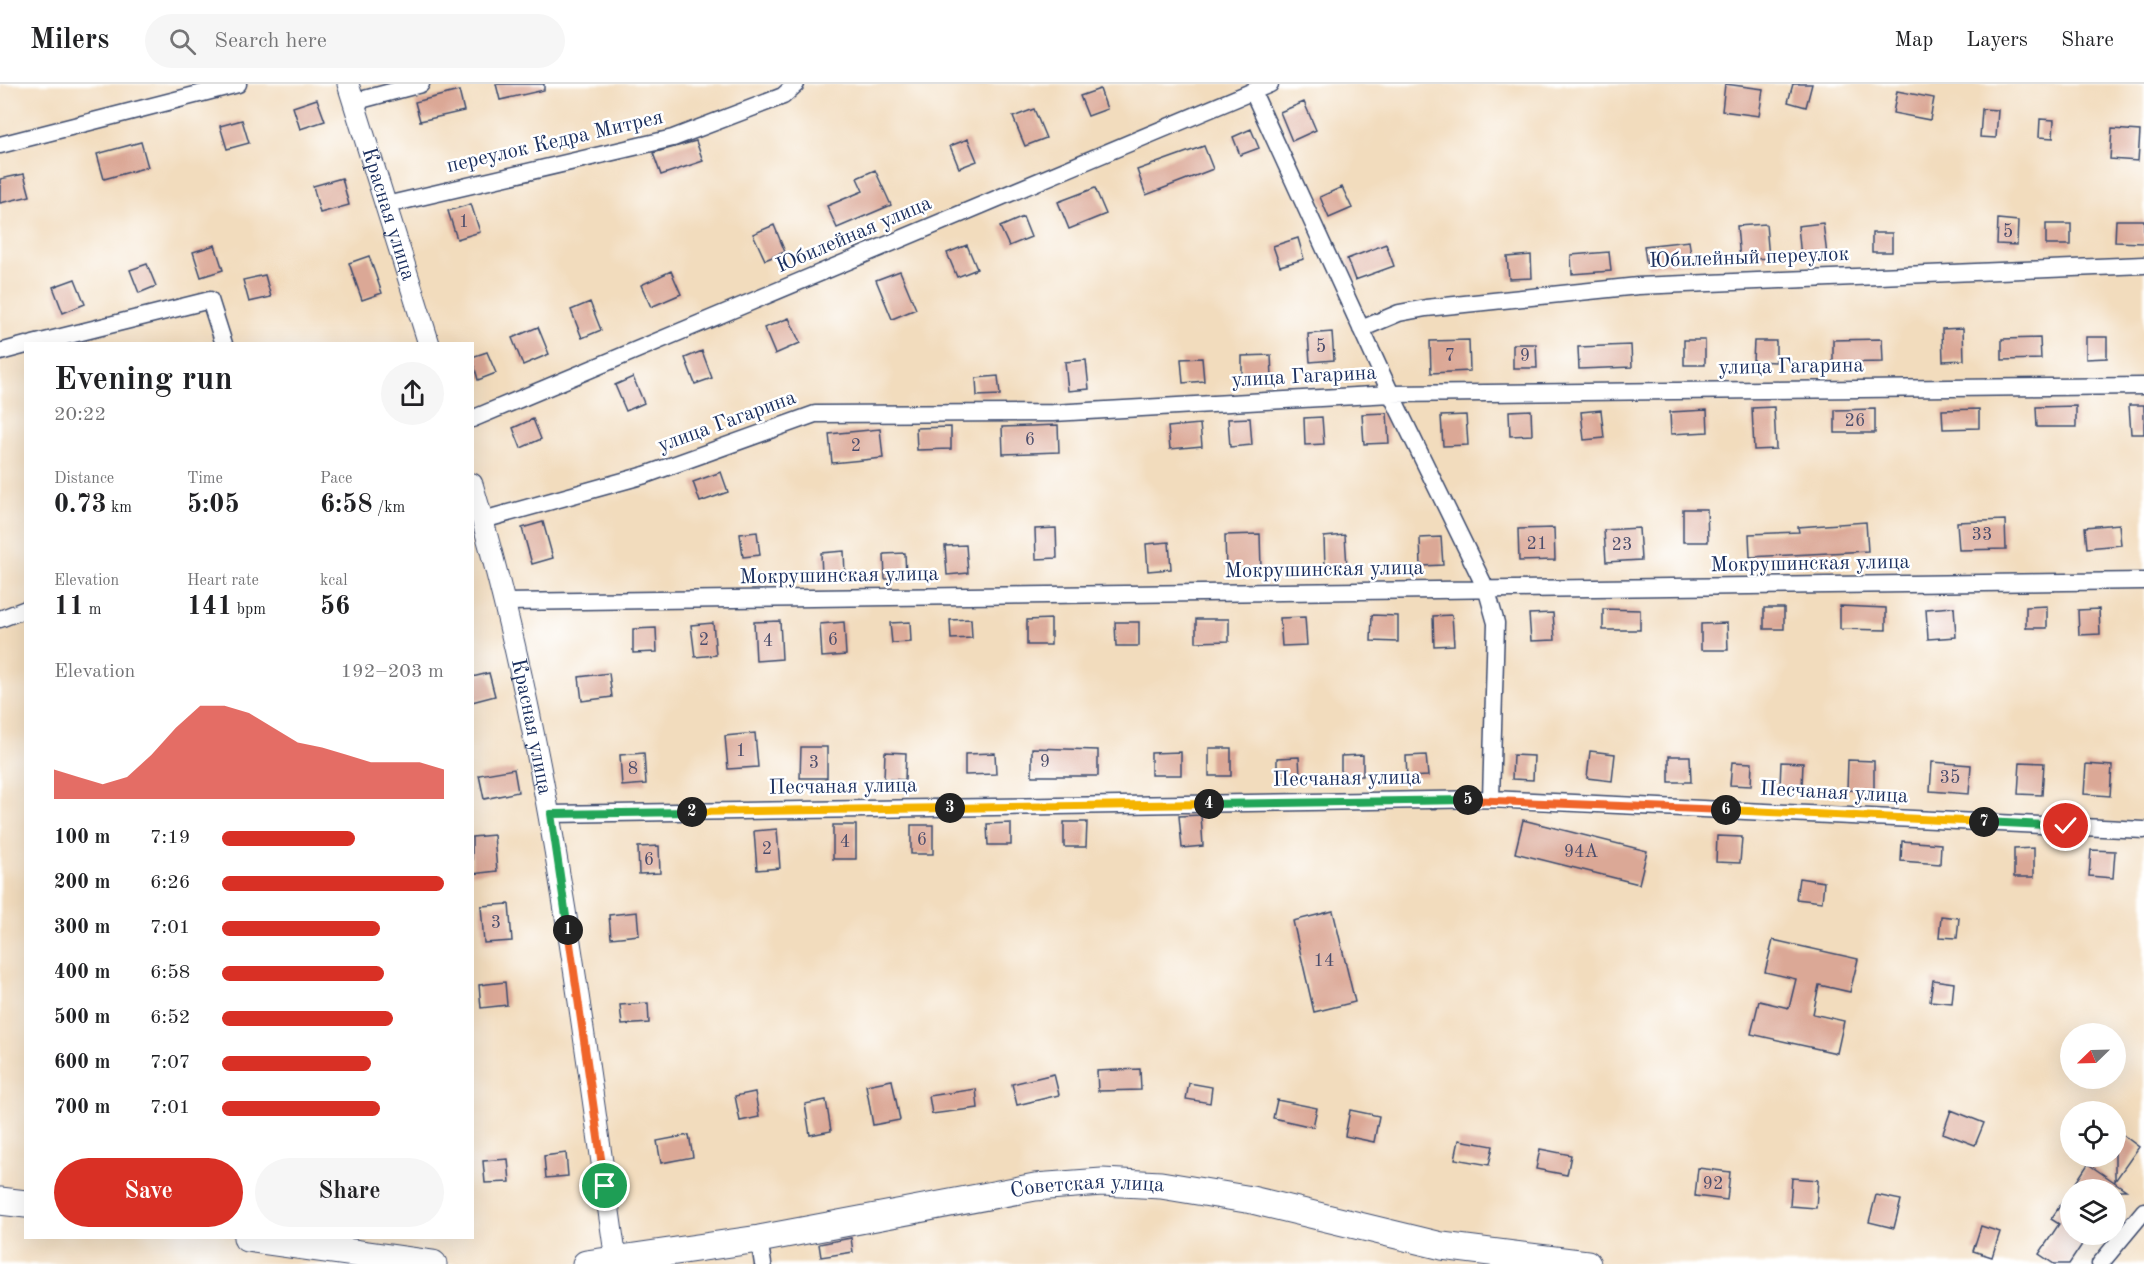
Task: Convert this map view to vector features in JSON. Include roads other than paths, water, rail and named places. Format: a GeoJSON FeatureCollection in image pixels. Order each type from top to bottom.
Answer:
{"type":"FeatureCollection","features":[{"type":"Feature","properties":{"kind":"main road","name":"Советская улица"},"geometry":{"type":"LineString","coordinates":[[586,1264],[616,1260],[761,1252],[1035,1187],[1102,1182],[1161,1185],[1252,1200],[1433,1244],[1524,1260],[1587,1264]]}},
{"type":"Feature","properties":{"kind":"main road"},"geometry":{"type":"LineString","coordinates":[[0,1201],[24,1204]]}},
{"type":"Feature","properties":{"kind":"main road"},"geometry":{"type":"LineString","coordinates":[[254,1239],[433,1264]]}},
{"type":"Feature","properties":{"kind":"street"},"geometry":{"type":"LineString","coordinates":[[0,145],[238,84]]}},
{"type":"Feature","properties":{"kind":"street"},"geometry":{"type":"LineString","coordinates":[[351,93],[421,84]]}},
{"type":"Feature","properties":{"kind":"street","name":"переулок Кедра Митрея"},"geometry":{"type":"LineString","coordinates":[[386,206],[673,138],[783,96],[796,84]]}},
{"type":"Feature","properties":{"kind":"street","name":"Юбилейная улица"},"geometry":{"type":"LineString","coordinates":[[474,418],[1270,84]]}},
{"type":"Feature","properties":{"kind":"street"},"geometry":{"type":"LineString","coordinates":[[1253,92],[1391,394],[1487,591],[1496,623],[1491,799]]}},
{"type":"Feature","properties":{"kind":"street","name":"Красная улица"},"geometry":{"type":"LineString","coordinates":[[351,93],[428,342]]}},
{"type":"Feature","properties":{"kind":"street","name":"Юбилейный переулок"},"geometry":{"type":"LineString","coordinates":[[1361,329],[1399,313],[1426,308],[1638,285],[2144,265]]}},
{"type":"Feature","properties":{"kind":"street"},"geometry":{"type":"LineString","coordinates":[[41,342],[210,300],[223,342]]}},
{"type":"Feature","properties":{"kind":"street"},"geometry":{"type":"LineString","coordinates":[[0,352],[24,346]]}},
{"type":"Feature","properties":{"kind":"street","name":"улица Гагарина"},"geometry":{"type":"LineString","coordinates":[[483,520],[645,475],[815,414],[1053,413],[1391,394],[2144,386]]}},
{"type":"Feature","properties":{"kind":"street","name":"Красная улица"},"geometry":{"type":"LineString","coordinates":[[474,491],[506,602],[551,814],[616,1260]]}},
{"type":"Feature","properties":{"kind":"street","name":"Мокрушинская улица"},"geometry":{"type":"LineString","coordinates":[[506,602],[2144,581]]}},
{"type":"Feature","properties":{"kind":"street"},"geometry":{"type":"LineString","coordinates":[[0,619],[24,610]]}},
{"type":"Feature","properties":{"kind":"street","name":"Песчаная улица"},"geometry":{"type":"LineString","coordinates":[[551,814],[1491,799],[2144,830]]}},
{"type":"Feature","properties":{"kind":"street"},"geometry":{"type":"LineString","coordinates":[[2100,1264],[2144,1211]]}}]}
